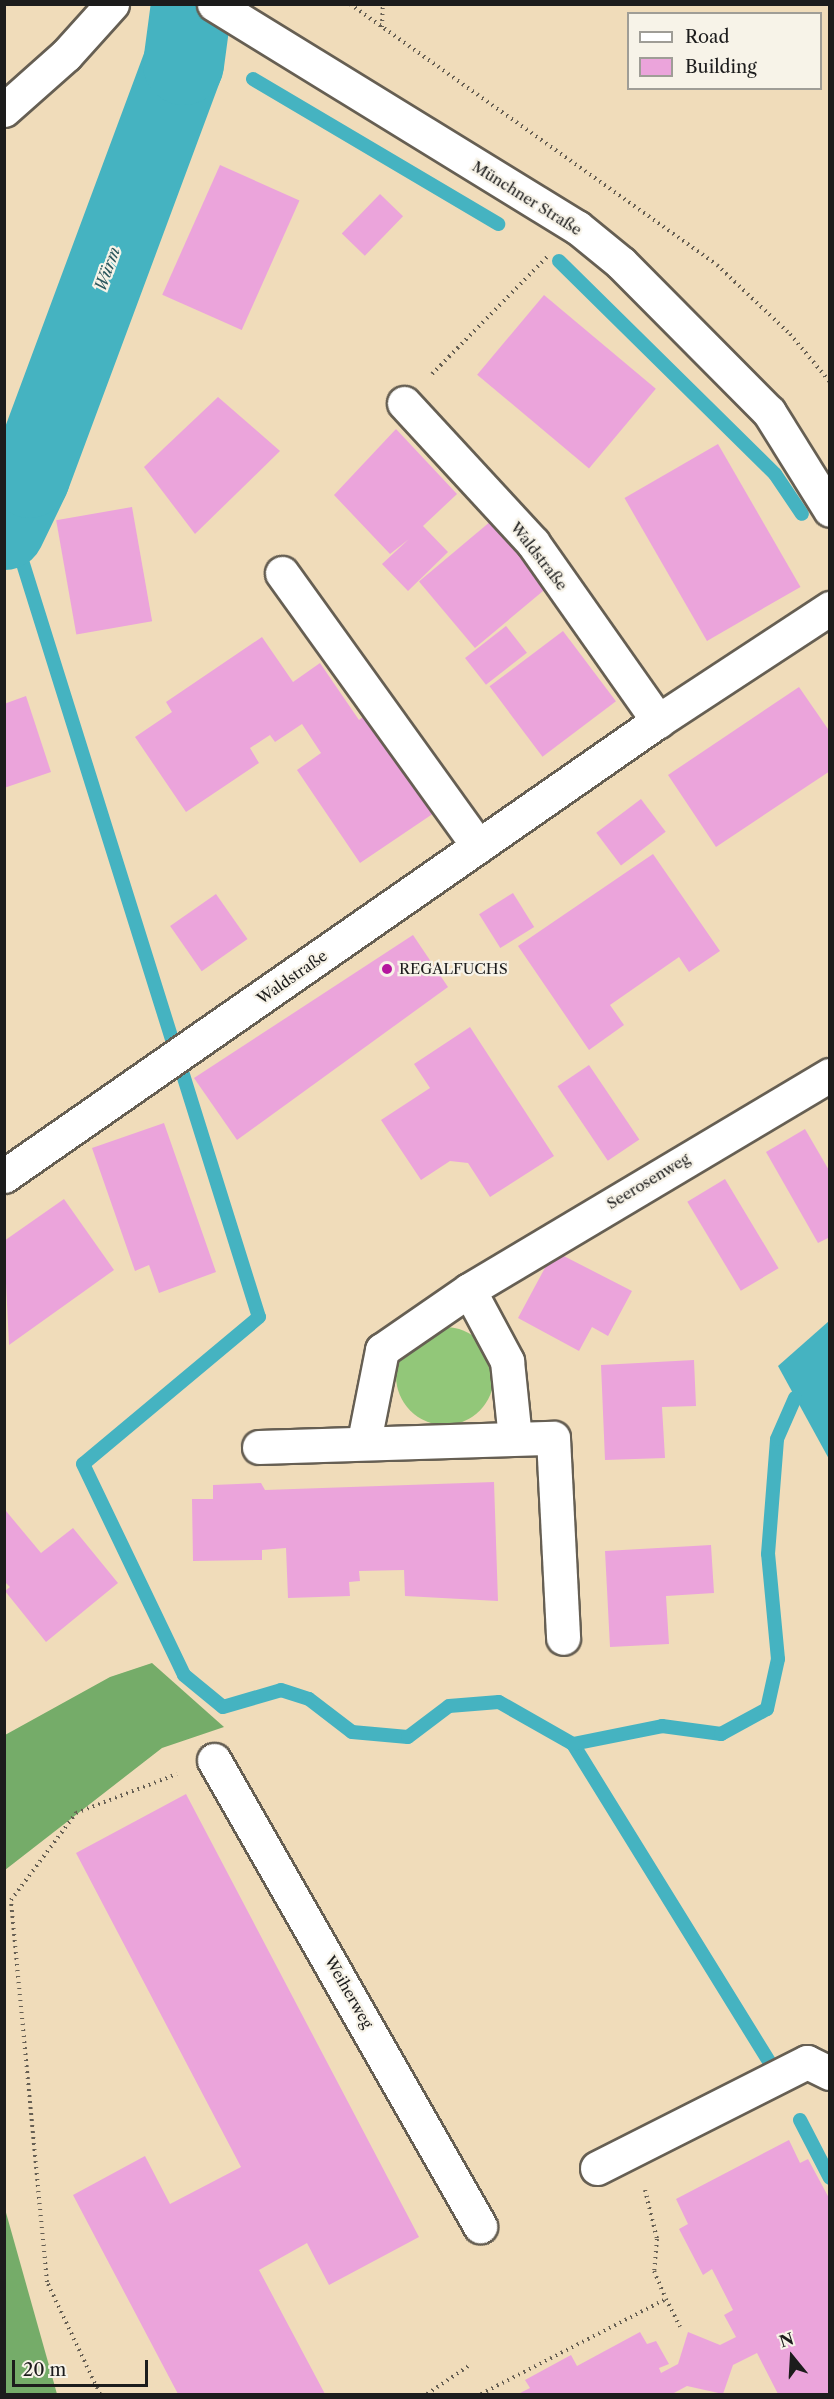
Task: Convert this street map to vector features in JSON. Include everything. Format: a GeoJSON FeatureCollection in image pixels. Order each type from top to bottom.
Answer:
{"type":"FeatureCollection","features":[{"type":"Feature","properties":{"kind":"street"},"geometry":{"type":"LineString","coordinates":[[4,110],[66,55],[112,4]]}},
{"type":"Feature","properties":{"kind":"street","name":"Münchner Straße"},"geometry":{"type":"LineString","coordinates":[[223,11],[577,227],[621,263],[769,412],[830,510]]}},
{"type":"Feature","properties":{"kind":"street","name":"Waldstraße"},"geometry":{"type":"LineString","coordinates":[[404,403],[533,543],[658,721]]}},
{"type":"Feature","properties":{"kind":"street"},"geometry":{"type":"LineString","coordinates":[[282,573],[478,846]]}},
{"type":"Feature","properties":{"kind":"street","name":"Waldstraße"},"geometry":{"type":"LineString","coordinates":[[4,1176],[658,721],[830,608]]}},
{"type":"Feature","properties":{"kind":"street","name":"Seerosenweg"},"geometry":{"type":"LineString","coordinates":[[364,1441],[382,1350],[469,1290],[830,1074]]}},
{"type":"Feature","properties":{"kind":"street"},"geometry":{"type":"LineString","coordinates":[[469,1290],[507,1361],[515,1438]]}},
{"type":"Feature","properties":{"kind":"street"},"geometry":{"type":"LineString","coordinates":[[259,1447],[364,1441],[553,1438],[563,1638]]}},
{"type":"Feature","properties":{"kind":"street","name":"Weiherweg"},"geometry":{"type":"LineString","coordinates":[[214,1760],[480,2226]]}},
{"type":"Feature","properties":{"kind":"street"},"geometry":{"type":"LineString","coordinates":[[597,2168],[807,2062],[830,2073]]}},
{"type":"Feature","properties":{"kind":"path"},"geometry":{"type":"LineString","coordinates":[[350,4],[717,265],[790,334],[830,382]]}},
{"type":"Feature","properties":{"kind":"path"},"geometry":{"type":"LineString","coordinates":[[382,27],[383,4]]}},
{"type":"Feature","properties":{"kind":"path"},"geometry":{"type":"LineString","coordinates":[[404,403],[577,227]]}},
{"type":"Feature","properties":{"kind":"path"},"geometry":{"type":"LineString","coordinates":[[100,2394],[47,2282],[11,1900],[76,1813],[214,1760]]}},
{"type":"Feature","properties":{"kind":"path"},"geometry":{"type":"LineString","coordinates":[[651,2185],[644,2201],[655,2223],[654,2271],[680,2327]]}},
{"type":"Feature","properties":{"kind":"path"},"geometry":{"type":"LineString","coordinates":[[481,2394],[666,2299]]}},
{"type":"Feature","properties":{"kind":"path"},"geometry":{"type":"LineString","coordinates":[[427,2394],[470,2365]]}},
{"type":"Feature","properties":{"kind":"green space"},"geometry":{"type":"Polygon","coordinates":[[[445,1327],[464,1330],[480,1341],[491,1357],[494,1376],[491,1395],[480,1411],[464,1422],[445,1425],[426,1422],[410,1411],[399,1395],[396,1376],[399,1357],[410,1341],[426,1330],[445,1327]]]}},
{"type":"Feature","properties":{"kind":"green space"},"geometry":{"type":"Polygon","coordinates":[[[152,1663],[224,1727],[162,1748],[5,1870],[5,1735],[110,1677],[152,1663]]]}},
{"type":"Feature","properties":{"kind":"green space"},"geometry":{"type":"Polygon","coordinates":[[[5,2209],[57,2394],[5,2394],[5,2209]]]}},
{"type":"Feature","properties":{"kind":"water"},"geometry":{"type":"Polygon","coordinates":[[[829,1321],[829,1459],[778,1366],[829,1321]]]}},
{"type":"Feature","properties":{"kind":"building"},"geometry":{"type":"Polygon","coordinates":[[[220,165],[299,200],[242,330],[162,295],[220,165]]]}},
{"type":"Feature","properties":{"kind":"building"},"geometry":{"type":"Polygon","coordinates":[[[380,194],[403,216],[365,256],[342,234],[380,194]]]}},
{"type":"Feature","properties":{"kind":"building"},"geometry":{"type":"Polygon","coordinates":[[[544,295],[656,389],[589,469],[477,375],[544,295]]]}},
{"type":"Feature","properties":{"kind":"building"},"geometry":{"type":"Polygon","coordinates":[[[218,397],[280,451],[195,534],[144,467],[218,397]]]}},
{"type":"Feature","properties":{"kind":"building"},"geometry":{"type":"Polygon","coordinates":[[[396,429],[457,494],[423,526],[448,552],[408,591],[382,564],[409,539],[390,554],[334,495],[396,429]]]}},
{"type":"Feature","properties":{"kind":"building"},"geometry":{"type":"Polygon","coordinates":[[[718,444],[800,587],[707,641],[624,498],[718,444]]]}},
{"type":"Feature","properties":{"kind":"building"},"geometry":{"type":"Polygon","coordinates":[[[132,507],[152,621],[76,635],[56,520],[132,507]]]}},
{"type":"Feature","properties":{"kind":"building"},"geometry":{"type":"Polygon","coordinates":[[[491,521],[547,588],[475,648],[419,581],[491,521]]]}},
{"type":"Feature","properties":{"kind":"building"},"geometry":{"type":"Polygon","coordinates":[[[506,626],[527,653],[486,685],[465,658],[506,626]]]}},
{"type":"Feature","properties":{"kind":"building"},"geometry":{"type":"Polygon","coordinates":[[[563,631],[616,701],[542,757],[490,686],[563,631]]]}},
{"type":"Feature","properties":{"kind":"building"},"geometry":{"type":"Polygon","coordinates":[[[262,637],[293,682],[320,663],[359,720],[370,712],[437,811],[360,863],[297,770],[321,753],[302,724],[275,742],[270,735],[250,748],[259,763],[186,812],[135,737],[172,712],[166,702],[262,637]]]}},
{"type":"Feature","properties":{"kind":"building"},"geometry":{"type":"Polygon","coordinates":[[[799,687],[830,732],[830,771],[716,847],[668,775],[799,687]]]}},
{"type":"Feature","properties":{"kind":"building"},"geometry":{"type":"Polygon","coordinates":[[[26,696],[51,772],[4,788],[4,704],[26,696]]]}},
{"type":"Feature","properties":{"kind":"building"},"geometry":{"type":"Polygon","coordinates":[[[641,799],[666,832],[621,865],[596,833],[641,799]]]}},
{"type":"Feature","properties":{"kind":"building"},"geometry":{"type":"Polygon","coordinates":[[[653,854],[720,951],[689,972],[679,957],[610,1005],[624,1025],[589,1050],[518,946],[653,854]]]}},
{"type":"Feature","properties":{"kind":"building"},"geometry":{"type":"Polygon","coordinates":[[[513,893],[534,927],[500,948],[479,914],[513,893]]]}},
{"type":"Feature","properties":{"kind":"building"},"geometry":{"type":"Polygon","coordinates":[[[216,894],[248,939],[202,971],[170,926],[216,894]]]}},
{"type":"Feature","properties":{"kind":"building"},"geometry":{"type":"Polygon","coordinates":[[[413,935],[448,987],[237,1140],[194,1078],[413,935]]]}},
{"type":"Feature","properties":{"kind":"building"},"geometry":{"type":"Polygon","coordinates":[[[470,1027],[554,1156],[490,1197],[468,1163],[450,1161],[421,1180],[381,1120],[430,1088],[414,1064],[470,1027]]]}},
{"type":"Feature","properties":{"kind":"building"},"geometry":{"type":"Polygon","coordinates":[[[589,1065],[639,1140],[608,1161],[557,1086],[589,1065]]]}},
{"type":"Feature","properties":{"kind":"building"},"geometry":{"type":"Polygon","coordinates":[[[164,1123],[216,1272],[159,1293],[149,1265],[135,1271],[92,1148],[164,1123]]]}},
{"type":"Feature","properties":{"kind":"building"},"geometry":{"type":"Polygon","coordinates":[[[805,1129],[830,1172],[830,1237],[818,1243],[766,1152],[805,1129]]]}},
{"type":"Feature","properties":{"kind":"building"},"geometry":{"type":"Polygon","coordinates":[[[725,1179],[779,1268],[741,1291],[687,1202],[725,1179]]]}},
{"type":"Feature","properties":{"kind":"building"},"geometry":{"type":"Polygon","coordinates":[[[64,1199],[114,1270],[9,1345],[4,1241],[64,1199]]]}},
{"type":"Feature","properties":{"kind":"building"},"geometry":{"type":"Polygon","coordinates":[[[554,1251],[632,1291],[608,1336],[592,1327],[579,1351],[518,1318],[554,1251]]]}},
{"type":"Feature","properties":{"kind":"building"},"geometry":{"type":"Polygon","coordinates":[[[694,1360],[696,1406],[662,1407],[665,1458],[605,1460],[601,1365],[694,1360]]]}},
{"type":"Feature","properties":{"kind":"building"},"geometry":{"type":"Polygon","coordinates":[[[494,1482],[498,1601],[405,1596],[404,1570],[359,1571],[360,1581],[349,1582],[350,1596],[288,1598],[286,1548],[262,1550],[262,1560],[193,1561],[192,1499],[213,1499],[213,1485],[261,1483],[265,1490],[494,1482]]]}},
{"type":"Feature","properties":{"kind":"building"},"geometry":{"type":"Polygon","coordinates":[[[6,1511],[41,1553],[73,1528],[118,1583],[46,1642],[5,1591],[10,1587],[4,1581],[6,1511]]]}},
{"type":"Feature","properties":{"kind":"building"},"geometry":{"type":"Polygon","coordinates":[[[711,1545],[714,1593],[666,1596],[669,1644],[610,1647],[605,1551],[711,1545]]]}},
{"type":"Feature","properties":{"kind":"building"},"geometry":{"type":"Polygon","coordinates":[[[186,1794],[419,2237],[329,2285],[307,2243],[259,2270],[325,2394],[178,2394],[73,2195],[145,2156],[170,2204],[241,2167],[76,1853],[186,1794]]]}},
{"type":"Feature","properties":{"kind":"building"},"geometry":{"type":"Polygon","coordinates":[[[789,2140],[800,2163],[808,2159],[830,2200],[830,2394],[778,2394],[757,2353],[733,2365],[723,2394],[687,2386],[672,2394],[518,2394],[530,2388],[525,2380],[571,2355],[577,2366],[640,2332],[647,2344],[656,2341],[669,2364],[659,2368],[661,2373],[678,2364],[688,2332],[720,2345],[736,2337],[724,2315],[733,2310],[712,2269],[703,2275],[679,2229],[688,2224],[676,2199],[789,2140]]]}},
{"type":"Feature","properties":{"kind":"waterway","name":"Würm"},"geometry":{"type":"LineString","coordinates":[[4,529],[29,477],[183,64],[191,4]]}},
{"type":"Feature","properties":{"kind":"waterway"},"geometry":{"type":"LineString","coordinates":[[189,24],[205,38]]}},
{"type":"Feature","properties":{"kind":"waterway"},"geometry":{"type":"LineString","coordinates":[[253,79],[498,224]]}},
{"type":"Feature","properties":{"kind":"waterway"},"geometry":{"type":"LineString","coordinates":[[559,261],[775,474],[802,514]]}},
{"type":"Feature","properties":{"kind":"waterway"},"geometry":{"type":"LineString","coordinates":[[9,519],[259,1317],[83,1464],[184,1675],[223,1707],[281,1690],[309,1699],[352,1732],[408,1737],[449,1706],[499,1702],[573,1744],[772,2066]]}},
{"type":"Feature","properties":{"kind":"waterway"},"geometry":{"type":"LineString","coordinates":[[573,1744],[662,1726],[721,1734],[767,1709],[778,1659],[768,1554],[777,1439],[795,1398]]}},
{"type":"Feature","properties":{"kind":"waterway"},"geometry":{"type":"LineString","coordinates":[[800,2120],[830,2178]]}},
{"type":"Feature","properties":{"kind":"place","name":"REGALFUCHS"},"geometry":{"type":"Point","coordinates":[387,969]}}]}
